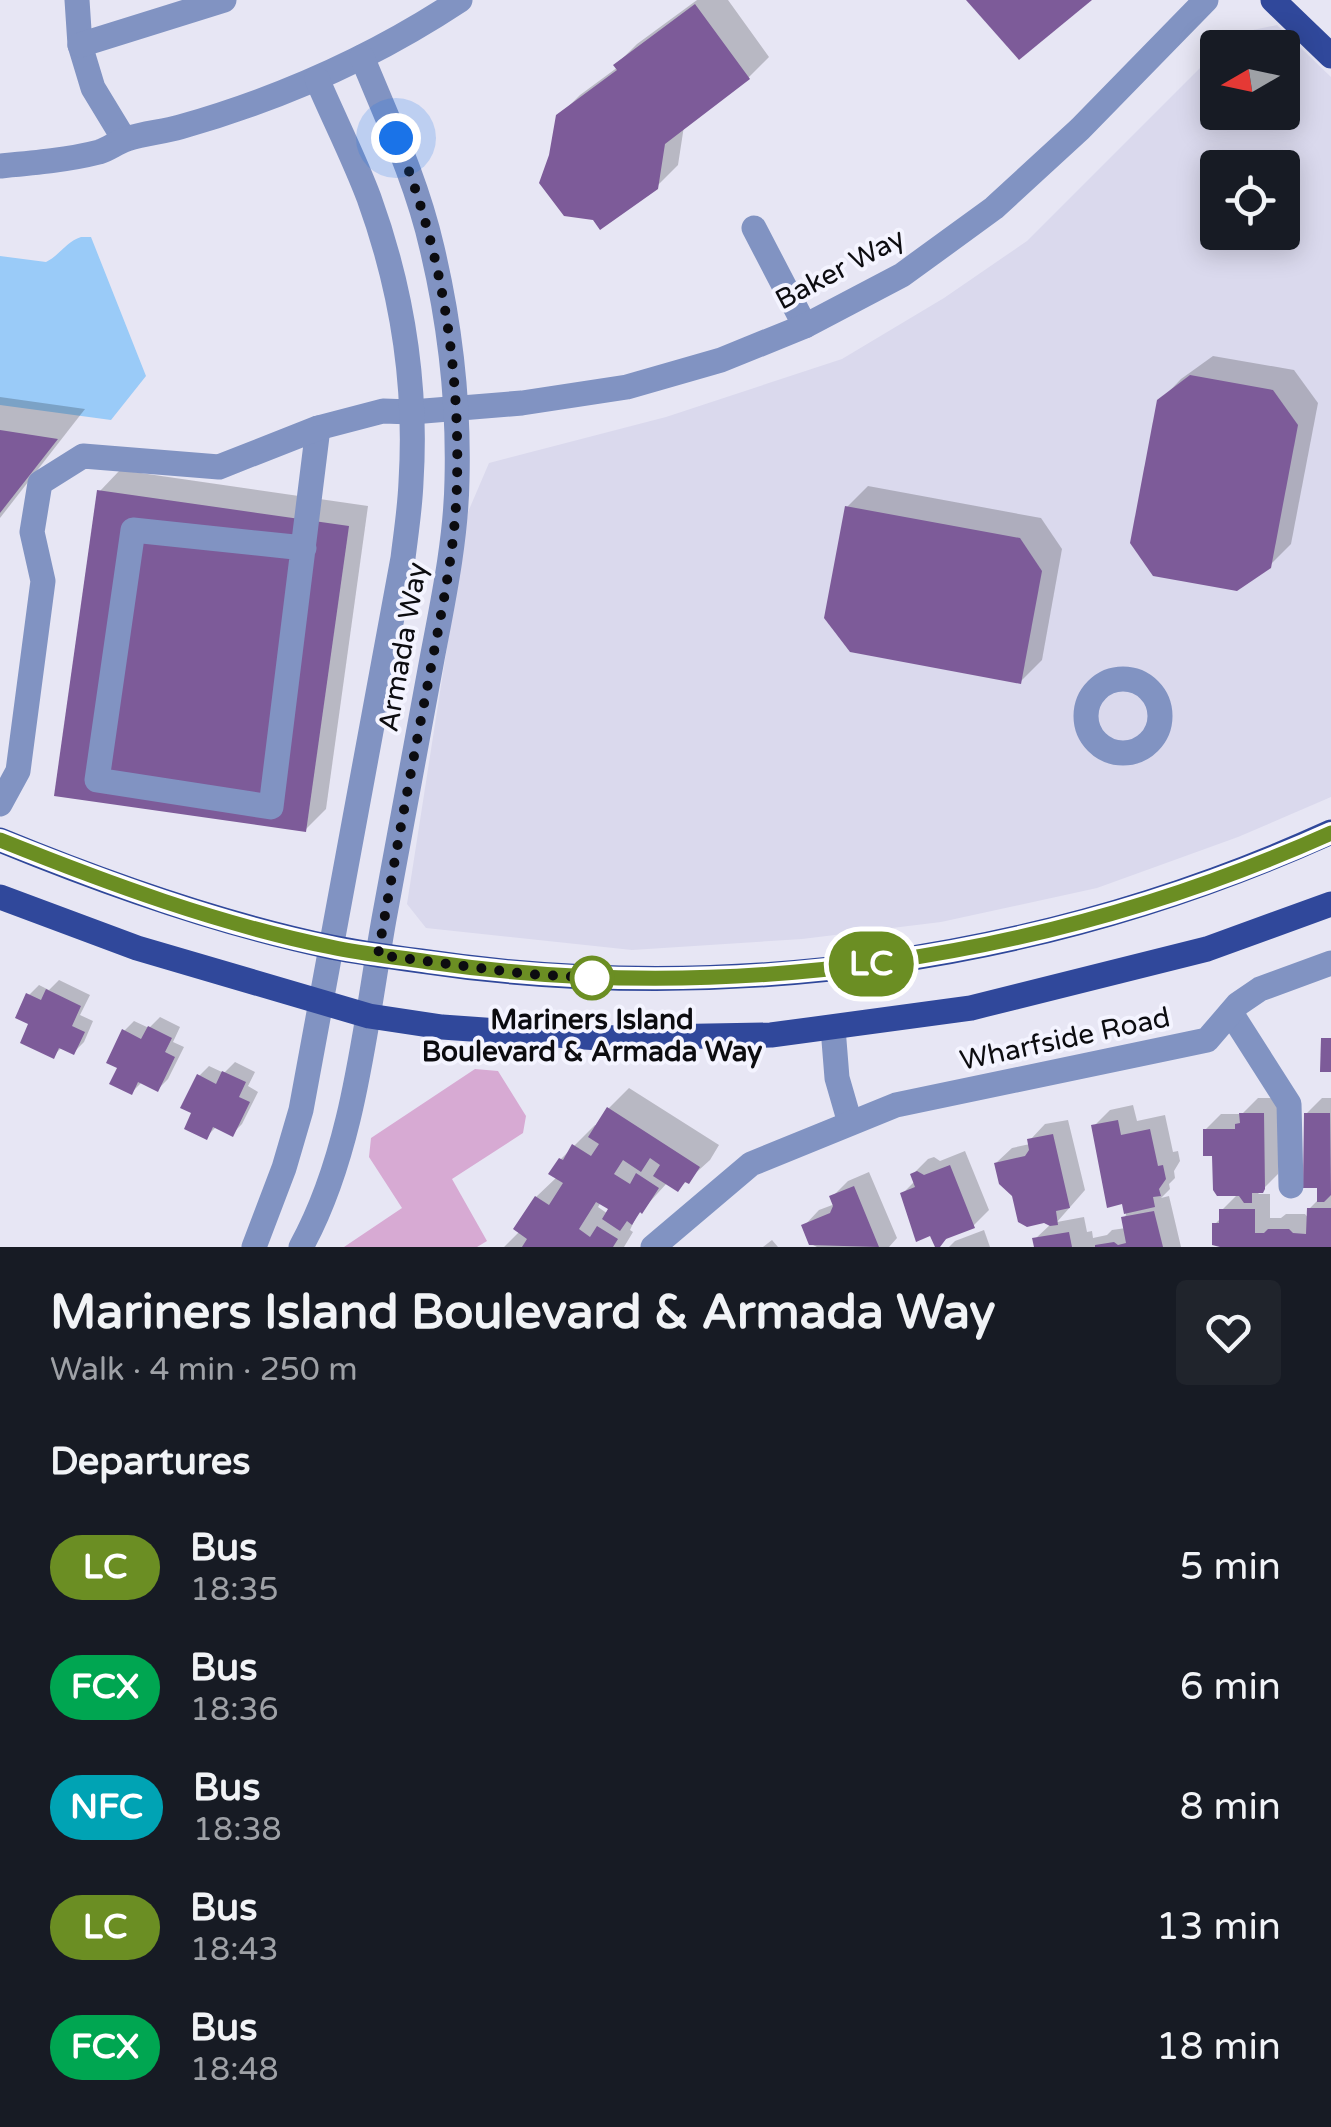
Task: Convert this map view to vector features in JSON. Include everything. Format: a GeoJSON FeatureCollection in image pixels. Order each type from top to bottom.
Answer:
{"type":"FeatureCollection","features":[{"type":"Feature","properties":{"kind":"main road"},"geometry":{"type":"LineString","coordinates":[[1273,0],[1331,56]]}},
{"type":"Feature","properties":{"kind":"main road"},"geometry":{"type":"LineString","coordinates":[[0,840],[163,901],[330,947],[527,974],[666,980],[782,974],[998,942],[1122,911],[1210,883],[1331,832]]}},
{"type":"Feature","properties":{"kind":"main road"},"geometry":{"type":"LineString","coordinates":[[0,897],[137,948],[369,1016],[442,1027],[600,1038],[772,1035],[971,1008],[1207,948],[1331,904]]}},
{"type":"Feature","properties":{"kind":"street"},"geometry":{"type":"LineString","coordinates":[[77,0],[80,45],[93,88],[124,140]]}},
{"type":"Feature","properties":{"kind":"street"},"geometry":{"type":"LineString","coordinates":[[80,45],[224,0]]}},
{"type":"Feature","properties":{"kind":"street"},"geometry":{"type":"LineString","coordinates":[[0,166],[104,151],[124,140],[178,128],[250,104],[316,80],[460,0]]}},
{"type":"Feature","properties":{"kind":"street","name":"Baker Way"},"geometry":{"type":"LineString","coordinates":[[0,804],[18,771],[43,581],[32,532],[40,482],[83,456],[219,467],[318,428],[382,411],[522,403],[627,387],[721,360],[805,326],[902,276],[994,208],[1080,129],[1206,0]]}},
{"type":"Feature","properties":{"kind":"street","name":"Armada Way"},"geometry":{"type":"LineString","coordinates":[[302,1247],[326,1192],[344,1134],[369,1016],[447,577],[458,484],[457,408],[448,328],[432,246],[410,170],[362,57]]}},
{"type":"Feature","properties":{"kind":"street","name":"Armada Way"},"geometry":{"type":"LineString","coordinates":[[254,1247],[301,1110],[403,558],[412,484],[412,412],[406,342],[390,266],[368,196],[316,80]]}},
{"type":"Feature","properties":{"kind":"street"},"geometry":{"type":"LineString","coordinates":[[754,228],[805,326]]}},
{"type":"Feature","properties":{"kind":"street"},"geometry":{"type":"LineString","coordinates":[[304,548],[134,530],[97,780],[272,807],[304,548],[318,428]]}},
{"type":"Feature","properties":{"kind":"street","name":"Wharfside Road"},"geometry":{"type":"LineString","coordinates":[[653,1247],[751,1164],[896,1105],[1207,1040],[1238,1004],[1260,990],[1331,963]]}},
{"type":"Feature","properties":{"kind":"street"},"geometry":{"type":"LineString","coordinates":[[1231,1013],[1288,1104],[1291,1186]]}},
{"type":"Feature","properties":{"kind":"street"},"geometry":{"type":"LineString","coordinates":[[833,1028],[838,1078],[850,1124]]}},
{"type":"Feature","properties":{"kind":"shaded area"},"geometry":{"type":"Polygon","coordinates":[[[1277,25],[1282,30],[1253,30],[1277,25]]]}},
{"type":"Feature","properties":{"kind":"shaded area"},"geometry":{"type":"Polygon","coordinates":[[[1300,47],[1331,77],[1331,797],[1238,837],[1097,888],[941,922],[802,939],[632,950],[426,928],[407,904],[468,512],[489,463],[666,417],[842,359],[944,298],[1027,241],[1200,68],[1200,130],[1300,130],[1300,47]]]}},
{"type":"Feature","properties":{"kind":"shaded area"},"geometry":{"type":"Polygon","coordinates":[[[475,1069],[498,1071],[526,1116],[523,1133],[452,1179],[487,1241],[477,1247],[344,1247],[402,1208],[369,1157],[371,1138],[475,1069]]]}},
{"type":"Feature","properties":{"kind":"water"},"geometry":{"type":"Polygon","coordinates":[[[81,237],[91,237],[146,376],[111,420],[0,405],[0,256],[46,262],[81,237]]]}},
{"type":"Feature","properties":{"kind":"building"},"geometry":{"type":"Polygon","coordinates":[[[966,0],[1092,0],[1019,60],[966,0]]]}},
{"type":"Feature","properties":{"kind":"building"},"geometry":{"type":"Polygon","coordinates":[[[695,4],[750,79],[665,144],[658,189],[600,230],[593,220],[564,216],[539,183],[556,115],[617,70],[613,65],[695,4]]]}},
{"type":"Feature","properties":{"kind":"building"},"geometry":{"type":"Polygon","coordinates":[[[1190,375],[1273,390],[1298,425],[1271,568],[1237,591],[1153,576],[1130,543],[1157,400],[1190,375]]]}},
{"type":"Feature","properties":{"kind":"building"},"geometry":{"type":"Polygon","coordinates":[[[0,430],[58,439],[0,513],[0,430]]]}},
{"type":"Feature","properties":{"kind":"building"},"geometry":{"type":"Polygon","coordinates":[[[97,490],[349,526],[306,832],[54,796],[97,490]]]}},
{"type":"Feature","properties":{"kind":"building"},"geometry":{"type":"Polygon","coordinates":[[[845,506],[1020,538],[1042,571],[1021,684],[850,652],[824,618],[845,506]]]}},
{"type":"Feature","properties":{"kind":"building"},"geometry":{"type":"Polygon","coordinates":[[[46,989],[81,1006],[72,1026],[85,1032],[74,1055],[59,1048],[54,1059],[20,1043],[28,1024],[15,1018],[26,993],[41,1000],[46,989]]]}},
{"type":"Feature","properties":{"kind":"building"},"geometry":{"type":"Polygon","coordinates":[[[148,1026],[172,1038],[165,1052],[175,1057],[158,1092],[138,1082],[132,1095],[109,1084],[117,1068],[106,1063],[122,1029],[141,1039],[148,1026]]]}},
{"type":"Feature","properties":{"kind":"building"},"geometry":{"type":"Polygon","coordinates":[[[1321,1038],[1331,1038],[1331,1072],[1320,1072],[1321,1038]]]}},
{"type":"Feature","properties":{"kind":"building"},"geometry":{"type":"Polygon","coordinates":[[[222,1071],[246,1082],[239,1097],[250,1102],[233,1137],[213,1127],[207,1140],[184,1129],[191,1113],[180,1108],[197,1074],[216,1084],[222,1071]]]}},
{"type":"Feature","properties":{"kind":"building"},"geometry":{"type":"Polygon","coordinates":[[[607,1107],[700,1167],[678,1192],[653,1176],[660,1165],[650,1158],[641,1172],[623,1160],[614,1174],[630,1184],[636,1173],[659,1188],[642,1214],[632,1225],[627,1221],[620,1231],[602,1219],[608,1209],[596,1202],[579,1229],[590,1237],[597,1226],[618,1239],[613,1247],[522,1247],[527,1239],[513,1229],[535,1196],[549,1205],[563,1183],[548,1174],[572,1144],[591,1156],[599,1144],[588,1137],[607,1107]]]}},
{"type":"Feature","properties":{"kind":"building"},"geometry":{"type":"Polygon","coordinates":[[[1239,1113],[1264,1113],[1265,1189],[1263,1193],[1252,1193],[1252,1203],[1244,1203],[1239,1196],[1217,1196],[1213,1190],[1212,1156],[1203,1156],[1203,1129],[1235,1129],[1235,1124],[1240,1123],[1239,1113]]]}},
{"type":"Feature","properties":{"kind":"building"},"geometry":{"type":"Polygon","coordinates":[[[1304,1113],[1330,1113],[1331,1195],[1324,1202],[1317,1202],[1317,1188],[1303,1188],[1304,1113]]]}},
{"type":"Feature","properties":{"kind":"building"},"geometry":{"type":"Polygon","coordinates":[[[1118,1120],[1121,1135],[1150,1129],[1158,1166],[1163,1165],[1166,1179],[1159,1189],[1161,1196],[1153,1197],[1155,1207],[1124,1214],[1122,1204],[1107,1208],[1091,1125],[1118,1120]]]}},
{"type":"Feature","properties":{"kind":"building"},"geometry":{"type":"Polygon","coordinates":[[[1053,1134],[1070,1208],[1056,1211],[1058,1225],[1027,1227],[1018,1222],[1012,1196],[999,1184],[994,1163],[1025,1156],[1029,1150],[1027,1139],[1053,1134]]]}},
{"type":"Feature","properties":{"kind":"building"},"geometry":{"type":"Polygon","coordinates":[[[950,1165],[975,1228],[946,1239],[940,1247],[935,1247],[930,1236],[916,1242],[900,1193],[915,1187],[910,1174],[917,1171],[924,1175],[950,1165]]]}},
{"type":"Feature","properties":{"kind":"building"},"geometry":{"type":"Polygon","coordinates":[[[854,1186],[879,1247],[809,1245],[801,1225],[830,1213],[833,1206],[829,1196],[854,1186]]]}},
{"type":"Feature","properties":{"kind":"building"},"geometry":{"type":"Polygon","coordinates":[[[1307,1208],[1331,1208],[1331,1247],[1212,1245],[1212,1223],[1219,1223],[1219,1209],[1255,1209],[1255,1233],[1289,1229],[1306,1234],[1307,1208]]]}},
{"type":"Feature","properties":{"kind":"building"},"geometry":{"type":"Polygon","coordinates":[[[1154,1211],[1163,1247],[1095,1247],[1126,1243],[1121,1217],[1154,1211]]]}},
{"type":"Feature","properties":{"kind":"building"},"geometry":{"type":"Polygon","coordinates":[[[1069,1232],[1072,1247],[1034,1247],[1032,1238],[1069,1232]]]}},
{"type":"Feature","properties":{"kind":"bus line","name":"LC"},"geometry":{"type":"LineString","coordinates":[[0,840],[163,901],[330,947],[527,974],[676,980],[818,970],[998,942],[1191,890],[1331,833]]}},
{"type":"Feature","properties":{"kind":"place","name":"Mariners Island Boulevard & Armada Way"},"geometry":{"type":"Point","coordinates":[592,978]}},
{"type":"Feature","properties":{"kind":"route"},"geometry":{"type":"LineString","coordinates":[[396,138],[410,170],[432,246],[448,328],[457,408],[458,484],[447,577],[378,955],[527,974],[597,978],[592,978]]}}]}
